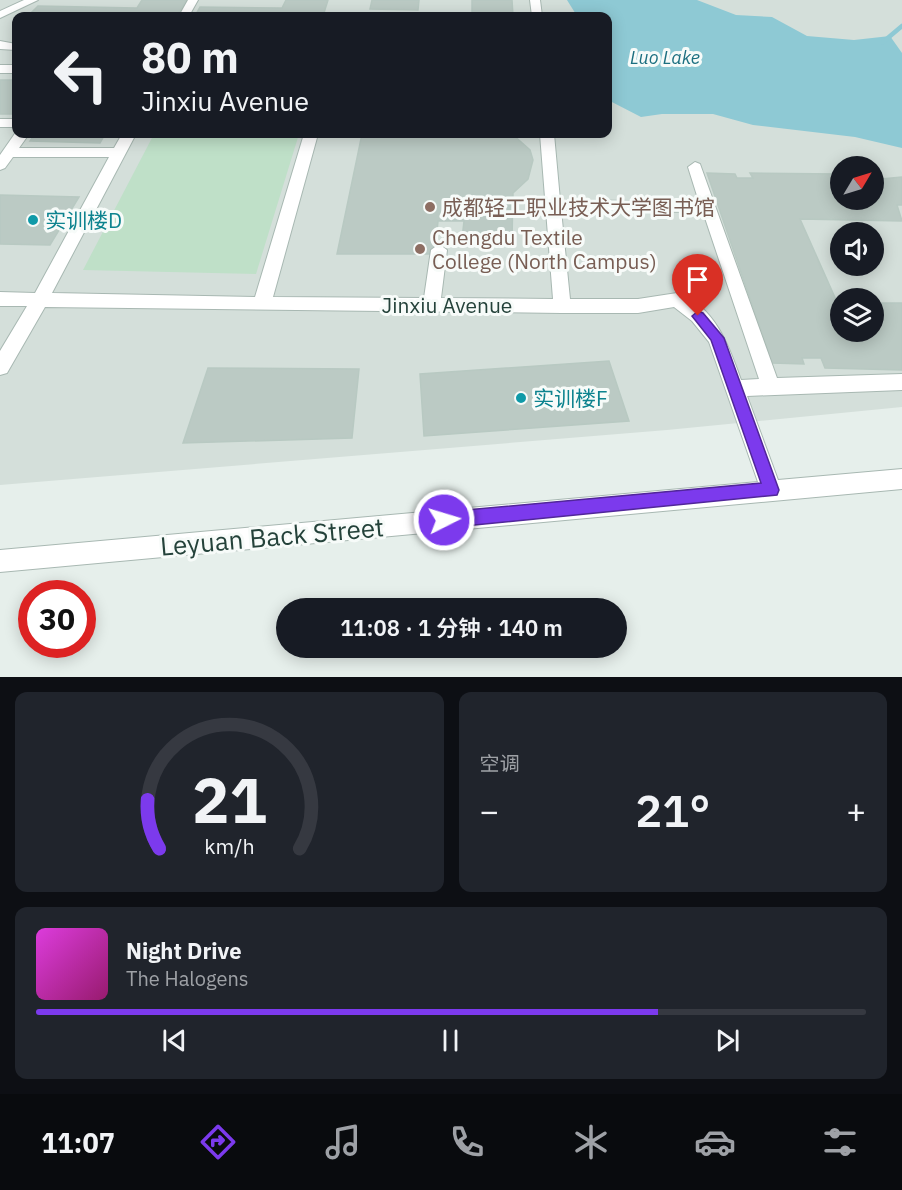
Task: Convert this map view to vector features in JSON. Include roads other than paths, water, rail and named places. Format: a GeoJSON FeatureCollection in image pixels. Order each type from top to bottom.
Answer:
{"type":"FeatureCollection","features":[{"type":"Feature","properties":{"kind":"street"},"geometry":{"type":"LineString","coordinates":[[0,15],[33,0]]}},
{"type":"Feature","properties":{"kind":"street"},"geometry":{"type":"LineString","coordinates":[[0,165],[19,138]]}},
{"type":"Feature","properties":{"kind":"street"},"geometry":{"type":"LineString","coordinates":[[0,367],[40,300],[127,138]]}},
{"type":"Feature","properties":{"kind":"street"},"geometry":{"type":"LineString","coordinates":[[262,304],[310,138]]}},
{"type":"Feature","properties":{"kind":"street"},"geometry":{"type":"LineString","coordinates":[[547,138],[562,306]]}},
{"type":"Feature","properties":{"kind":"street"},"geometry":{"type":"LineString","coordinates":[[9,152],[118,153]]}},
{"type":"Feature","properties":{"kind":"street"},"geometry":{"type":"LineString","coordinates":[[695,167],[771,387]]}},
{"type":"Feature","properties":{"kind":"street"},"geometry":{"type":"LineString","coordinates":[[553,205],[709,207]]}},
{"type":"Feature","properties":{"kind":"street"},"geometry":{"type":"LineString","coordinates":[[432,305],[439,250]]}},
{"type":"Feature","properties":{"kind":"street","name":"Jinxiu Avenue"},"geometry":{"type":"LineString","coordinates":[[0,299],[562,306],[638,306],[677,300],[698,316],[717,338],[771,490]]}},
{"type":"Feature","properties":{"kind":"street"},"geometry":{"type":"LineString","coordinates":[[735,388],[902,382]]}},
{"type":"Feature","properties":{"kind":"street","name":"Leyuan Back Street"},"geometry":{"type":"LineString","coordinates":[[0,561],[902,479]]}},
{"type":"Feature","properties":{"kind":"water","name":"Luo Lake"},"geometry":{"type":"Polygon","coordinates":[[[567,0],[697,0],[736,15],[772,17],[807,36],[854,40],[890,36],[902,53],[902,148],[855,137],[753,125],[713,114],[662,114],[641,117],[612,102],[612,12],[574,12],[567,0]]]}},
{"type":"Feature","properties":{"kind":"waterway"},"geometry":{"type":"LineString","coordinates":[[883,42],[902,26]]}},
{"type":"Feature","properties":{"kind":"place","name":"成都轻工职业技术大学图书馆"},"geometry":{"type":"Point","coordinates":[430,207]}},
{"type":"Feature","properties":{"kind":"place","name":"实训楼D"},"geometry":{"type":"Point","coordinates":[33,220]}},
{"type":"Feature","properties":{"kind":"place","name":"Chengdu Textile College (North Campus)"},"geometry":{"type":"Point","coordinates":[420,249]}},
{"type":"Feature","properties":{"kind":"place","name":"实训楼F"},"geometry":{"type":"Point","coordinates":[521,398]}}]}
